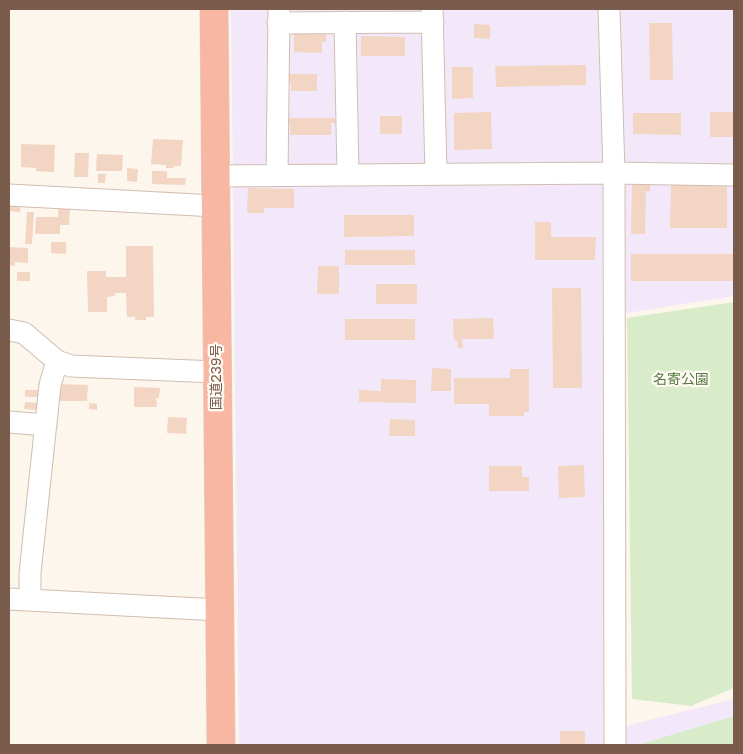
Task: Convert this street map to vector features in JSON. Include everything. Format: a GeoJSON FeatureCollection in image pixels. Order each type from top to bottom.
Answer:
{"type":"FeatureCollection","features":[{"type":"Feature","properties":{"kind":"highway","name":"国道239号"},"geometry":{"type":"LineString","coordinates":[[214,9],[221,745]]}},
{"type":"Feature","properties":{"kind":"street"},"geometry":{"type":"LineString","coordinates":[[609,9],[614,173],[616,745]]}},
{"type":"Feature","properties":{"kind":"street"},"geometry":{"type":"LineString","coordinates":[[276,175],[278,16],[345,22],[432,15],[436,174]]}},
{"type":"Feature","properties":{"kind":"street"},"geometry":{"type":"LineString","coordinates":[[345,22],[348,175]]}},
{"type":"Feature","properties":{"kind":"street"},"geometry":{"type":"LineString","coordinates":[[215,176],[734,174]]}},
{"type":"Feature","properties":{"kind":"street"},"geometry":{"type":"LineString","coordinates":[[9,195],[216,206]]}},
{"type":"Feature","properties":{"kind":"street"},"geometry":{"type":"LineString","coordinates":[[9,330],[24,333],[57,361],[71,366],[217,372]]}},
{"type":"Feature","properties":{"kind":"street"},"geometry":{"type":"LineString","coordinates":[[57,361],[50,385],[30,573],[19,599],[219,610]]}},
{"type":"Feature","properties":{"kind":"street"},"geometry":{"type":"LineString","coordinates":[[9,422],[46,425]]}},
{"type":"Feature","properties":{"kind":"shaded area"},"geometry":{"type":"Polygon","coordinates":[[[231,9],[734,9],[734,296],[621,314],[625,726],[734,699],[734,745],[239,745],[231,9]]]}},
{"type":"Feature","properties":{"kind":"green space","name":"名寄公園"},"geometry":{"type":"Polygon","coordinates":[[[734,302],[734,688],[691,706],[632,699],[627,318],[734,302]]]}},
{"type":"Feature","properties":{"kind":"green space"},"geometry":{"type":"Polygon","coordinates":[[[734,716],[734,745],[638,745],[734,716]]]}},
{"type":"Feature","properties":{"kind":"building"},"geometry":{"type":"Polygon","coordinates":[[[649,23],[672,23],[673,80],[650,80],[649,23]]]}},
{"type":"Feature","properties":{"kind":"building"},"geometry":{"type":"Polygon","coordinates":[[[474,24],[490,25],[490,39],[474,38],[474,24]]]}},
{"type":"Feature","properties":{"kind":"building"},"geometry":{"type":"Polygon","coordinates":[[[294,34],[326,34],[326,42],[322,42],[322,53],[294,52],[294,34]]]}},
{"type":"Feature","properties":{"kind":"building"},"geometry":{"type":"Polygon","coordinates":[[[361,36],[405,37],[405,56],[361,56],[361,36]]]}},
{"type":"Feature","properties":{"kind":"building"},"geometry":{"type":"Polygon","coordinates":[[[586,65],[586,85],[496,87],[495,66],[586,65]]]}},
{"type":"Feature","properties":{"kind":"building"},"geometry":{"type":"Polygon","coordinates":[[[452,67],[473,67],[473,98],[452,99],[452,67]]]}},
{"type":"Feature","properties":{"kind":"building"},"geometry":{"type":"Polygon","coordinates":[[[287,74],[317,74],[317,91],[291,91],[291,82],[287,82],[287,74]]]}},
{"type":"Feature","properties":{"kind":"building"},"geometry":{"type":"Polygon","coordinates":[[[491,112],[492,149],[454,150],[454,113],[491,112]]]}},
{"type":"Feature","properties":{"kind":"building"},"geometry":{"type":"Polygon","coordinates":[[[710,112],[734,112],[734,137],[710,137],[710,112]]]}},
{"type":"Feature","properties":{"kind":"building"},"geometry":{"type":"Polygon","coordinates":[[[633,113],[681,113],[681,135],[633,134],[633,113]]]}},
{"type":"Feature","properties":{"kind":"building"},"geometry":{"type":"Polygon","coordinates":[[[380,116],[402,116],[402,134],[380,134],[380,116]]]}},
{"type":"Feature","properties":{"kind":"building"},"geometry":{"type":"Polygon","coordinates":[[[285,118],[335,118],[335,123],[331,123],[331,135],[290,135],[290,125],[285,125],[285,118]]]}},
{"type":"Feature","properties":{"kind":"building"},"geometry":{"type":"Polygon","coordinates":[[[153,139],[183,140],[181,166],[166,168],[166,165],[151,164],[153,139]]]}},
{"type":"Feature","properties":{"kind":"building"},"geometry":{"type":"Polygon","coordinates":[[[21,144],[55,145],[54,172],[36,171],[36,168],[21,167],[21,144]]]}},
{"type":"Feature","properties":{"kind":"building"},"geometry":{"type":"Polygon","coordinates":[[[75,153],[89,153],[88,177],[74,177],[75,153]]]}},
{"type":"Feature","properties":{"kind":"building"},"geometry":{"type":"Polygon","coordinates":[[[97,154],[123,155],[122,171],[96,171],[97,154]]]}},
{"type":"Feature","properties":{"kind":"building"},"geometry":{"type":"Polygon","coordinates":[[[127,168],[138,169],[137,182],[127,181],[127,168]]]}},
{"type":"Feature","properties":{"kind":"building"},"geometry":{"type":"Polygon","coordinates":[[[152,171],[167,171],[167,178],[186,178],[185,185],[152,184],[152,171]]]}},
{"type":"Feature","properties":{"kind":"building"},"geometry":{"type":"Polygon","coordinates":[[[98,174],[106,174],[105,183],[98,183],[98,174]]]}},
{"type":"Feature","properties":{"kind":"building"},"geometry":{"type":"Polygon","coordinates":[[[632,184],[650,184],[650,192],[646,191],[645,234],[631,234],[632,184]]]}},
{"type":"Feature","properties":{"kind":"building"},"geometry":{"type":"Polygon","coordinates":[[[671,184],[727,184],[727,228],[670,228],[671,184]]]}},
{"type":"Feature","properties":{"kind":"building"},"geometry":{"type":"Polygon","coordinates":[[[248,188],[294,189],[294,208],[264,208],[264,213],[247,213],[248,188]]]}},
{"type":"Feature","properties":{"kind":"building"},"geometry":{"type":"Polygon","coordinates":[[[9,203],[21,203],[20,212],[9,211],[9,203]]]}},
{"type":"Feature","properties":{"kind":"building"},"geometry":{"type":"Polygon","coordinates":[[[58,208],[70,208],[69,225],[60,225],[60,234],[35,234],[36,217],[58,217],[58,208]]]}},
{"type":"Feature","properties":{"kind":"building"},"geometry":{"type":"Polygon","coordinates":[[[27,212],[34,212],[32,244],[25,244],[27,212]]]}},
{"type":"Feature","properties":{"kind":"building"},"geometry":{"type":"Polygon","coordinates":[[[344,215],[414,215],[414,236],[344,237],[344,215]]]}},
{"type":"Feature","properties":{"kind":"building"},"geometry":{"type":"Polygon","coordinates":[[[535,222],[551,222],[551,237],[596,237],[595,260],[535,260],[535,222]]]}},
{"type":"Feature","properties":{"kind":"building"},"geometry":{"type":"Polygon","coordinates":[[[51,242],[66,242],[66,254],[51,253],[51,242]]]}},
{"type":"Feature","properties":{"kind":"building"},"geometry":{"type":"Polygon","coordinates":[[[126,246],[153,246],[154,317],[146,317],[146,320],[135,320],[135,317],[127,317],[126,293],[115,293],[115,296],[107,297],[107,312],[88,312],[87,271],[106,271],[106,277],[126,277],[126,246]]]}},
{"type":"Feature","properties":{"kind":"building"},"geometry":{"type":"Polygon","coordinates":[[[9,247],[28,248],[28,263],[15,262],[15,266],[9,265],[9,247]]]}},
{"type":"Feature","properties":{"kind":"building"},"geometry":{"type":"Polygon","coordinates":[[[345,250],[415,250],[415,265],[345,265],[345,250]]]}},
{"type":"Feature","properties":{"kind":"building"},"geometry":{"type":"Polygon","coordinates":[[[631,254],[733,254],[733,281],[631,281],[631,254]]]}},
{"type":"Feature","properties":{"kind":"building"},"geometry":{"type":"Polygon","coordinates":[[[318,266],[339,266],[339,294],[317,294],[318,266]]]}},
{"type":"Feature","properties":{"kind":"building"},"geometry":{"type":"Polygon","coordinates":[[[17,272],[30,272],[30,281],[17,281],[17,272]]]}},
{"type":"Feature","properties":{"kind":"building"},"geometry":{"type":"Polygon","coordinates":[[[376,284],[417,284],[417,304],[376,304],[376,284]]]}},
{"type":"Feature","properties":{"kind":"building"},"geometry":{"type":"Polygon","coordinates":[[[552,288],[581,288],[582,388],[553,388],[552,288]]]}},
{"type":"Feature","properties":{"kind":"building"},"geometry":{"type":"Polygon","coordinates":[[[493,318],[494,339],[462,339],[463,348],[458,348],[457,340],[454,340],[453,319],[493,318]]]}},
{"type":"Feature","properties":{"kind":"building"},"geometry":{"type":"Polygon","coordinates":[[[345,319],[415,319],[415,340],[345,340],[345,319]]]}},
{"type":"Feature","properties":{"kind":"building"},"geometry":{"type":"Polygon","coordinates":[[[432,368],[451,369],[451,391],[431,391],[432,368]]]}},
{"type":"Feature","properties":{"kind":"building"},"geometry":{"type":"Polygon","coordinates":[[[510,369],[529,369],[529,412],[524,412],[524,416],[489,416],[489,404],[454,404],[454,378],[510,378],[510,369]]]}},
{"type":"Feature","properties":{"kind":"building"},"geometry":{"type":"Polygon","coordinates":[[[381,379],[416,380],[416,403],[359,402],[359,390],[381,391],[381,379]]]}},
{"type":"Feature","properties":{"kind":"building"},"geometry":{"type":"Polygon","coordinates":[[[58,384],[88,385],[87,401],[58,401],[58,384]]]}},
{"type":"Feature","properties":{"kind":"building"},"geometry":{"type":"Polygon","coordinates":[[[134,387],[160,388],[159,398],[156,398],[157,407],[134,407],[134,387]]]}},
{"type":"Feature","properties":{"kind":"building"},"geometry":{"type":"Polygon","coordinates":[[[25,390],[39,390],[39,397],[25,397],[25,390]]]}},
{"type":"Feature","properties":{"kind":"building"},"geometry":{"type":"Polygon","coordinates":[[[25,402],[37,403],[37,410],[24,409],[25,402]]]}},
{"type":"Feature","properties":{"kind":"building"},"geometry":{"type":"Polygon","coordinates":[[[89,403],[97,404],[97,410],[89,409],[89,403]]]}},
{"type":"Feature","properties":{"kind":"building"},"geometry":{"type":"Polygon","coordinates":[[[168,417],[187,418],[186,434],[167,433],[168,417]]]}},
{"type":"Feature","properties":{"kind":"building"},"geometry":{"type":"Polygon","coordinates":[[[390,419],[415,420],[415,436],[389,436],[390,419]]]}},
{"type":"Feature","properties":{"kind":"building"},"geometry":{"type":"Polygon","coordinates":[[[584,465],[585,497],[559,498],[558,466],[584,465]]]}},
{"type":"Feature","properties":{"kind":"building"},"geometry":{"type":"Polygon","coordinates":[[[489,466],[522,466],[522,477],[529,477],[529,491],[489,491],[489,466]]]}},
{"type":"Feature","properties":{"kind":"building"},"geometry":{"type":"Polygon","coordinates":[[[560,731],[585,731],[585,745],[560,745],[560,731]]]}}]}
